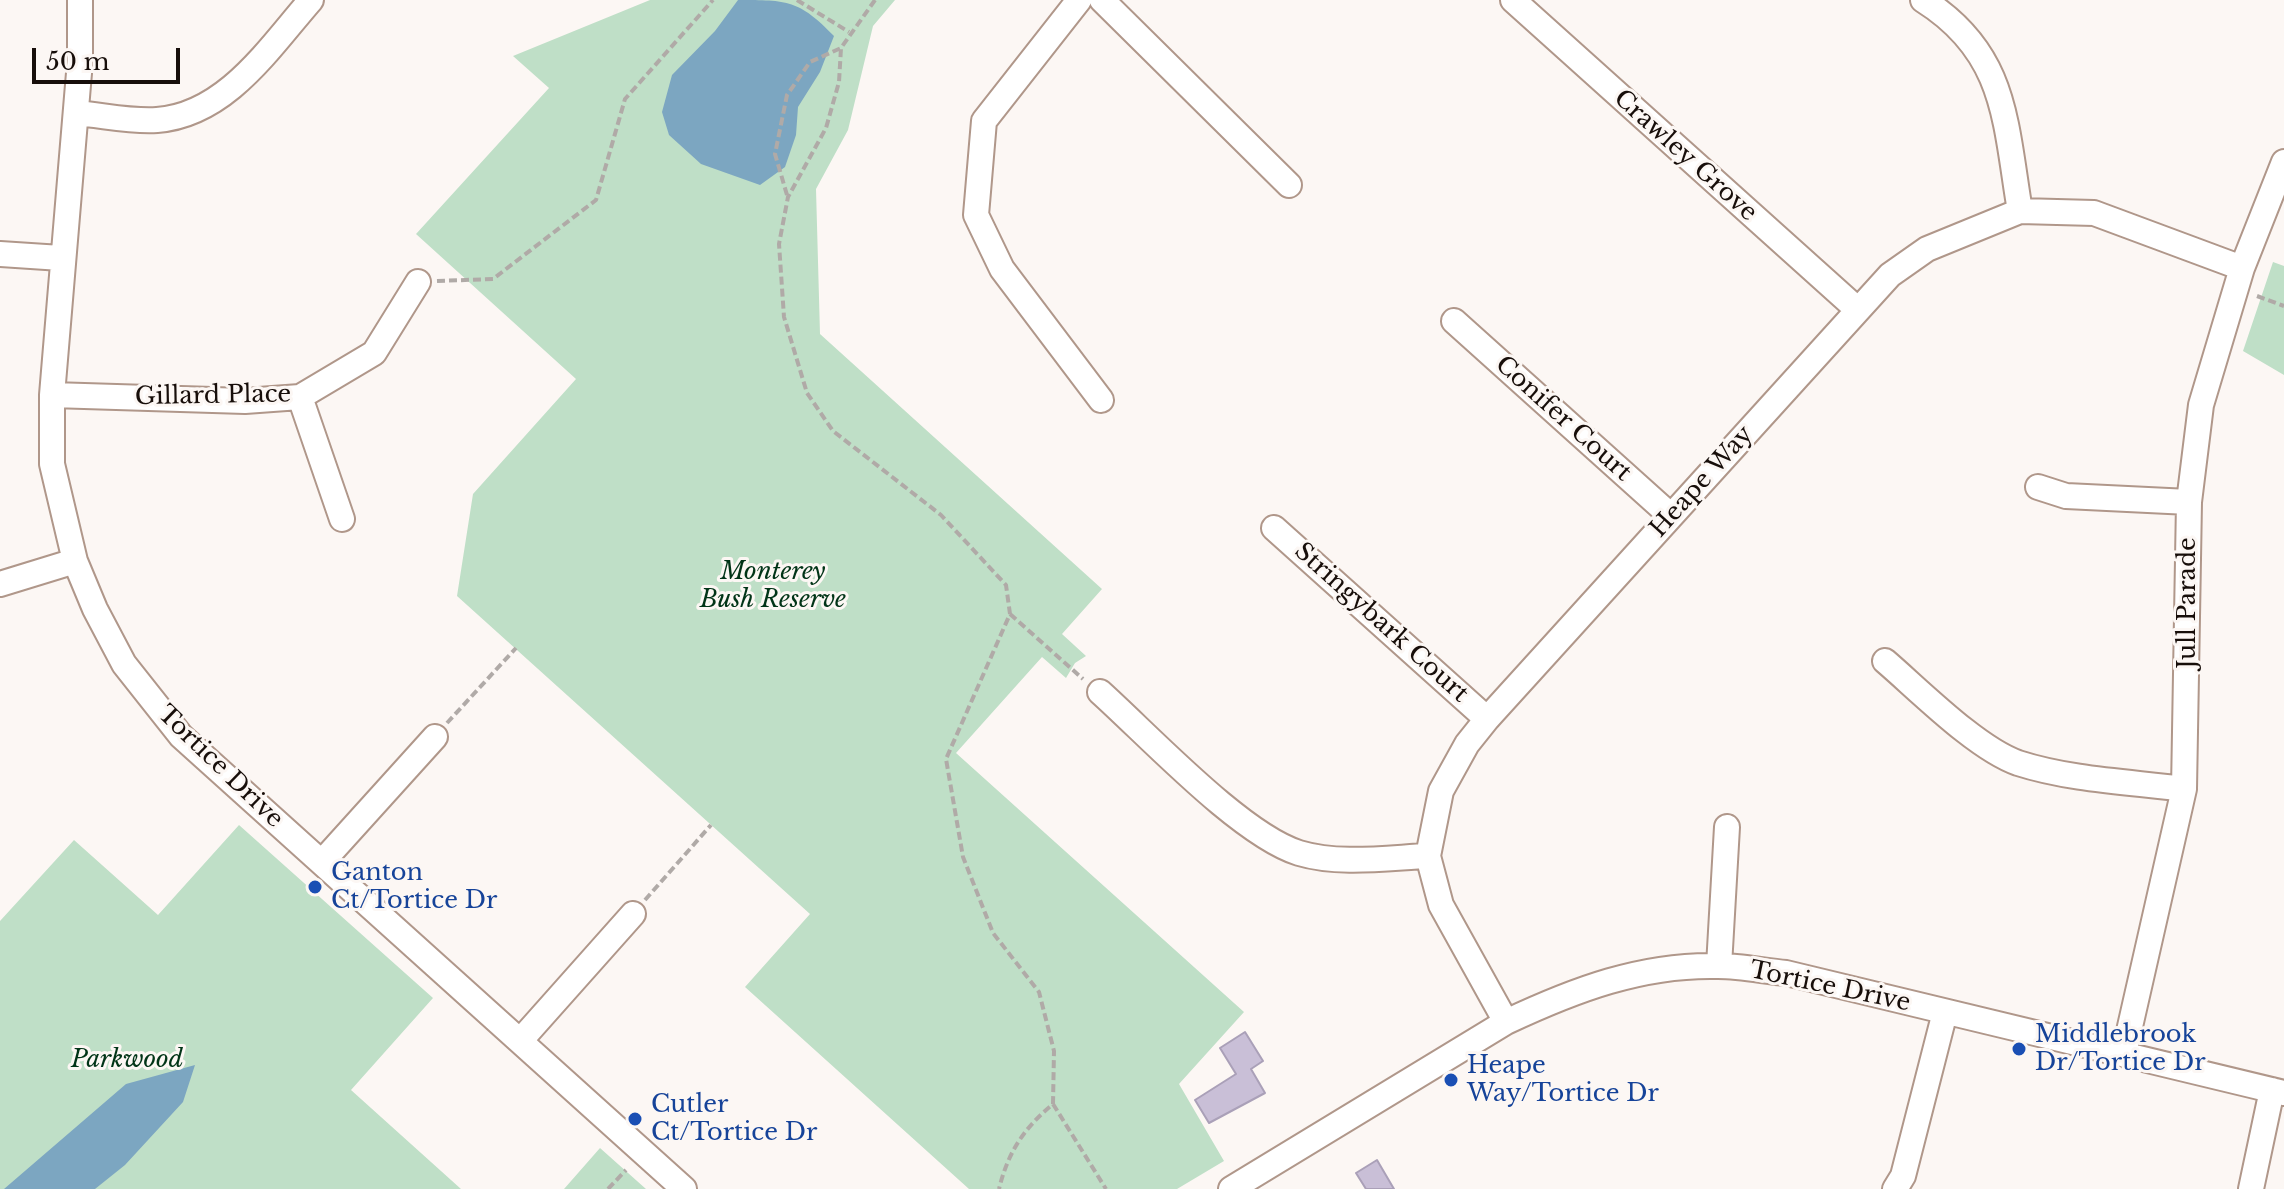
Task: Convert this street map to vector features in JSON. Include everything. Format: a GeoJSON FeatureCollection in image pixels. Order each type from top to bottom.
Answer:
{"type":"FeatureCollection","features":[{"type":"Feature","properties":{"kind":"street","name":"Tortice Drive"},"geometry":{"type":"LineString","coordinates":[[80,0],[76,113],[61,258],[52,395],[52,464],[75,561],[124,664],[181,736],[684,1189]]}},
{"type":"Feature","properties":{"kind":"street"},"geometry":{"type":"LineString","coordinates":[[76,113],[156,120],[186,115],[215,100],[242,79],[311,0]]}},
{"type":"Feature","properties":{"kind":"street"},"geometry":{"type":"LineString","coordinates":[[1079,0],[984,121],[976,215],[1002,269],[1101,400]]}},
{"type":"Feature","properties":{"kind":"street"},"geometry":{"type":"LineString","coordinates":[[1102,0],[1289,185]]}},
{"type":"Feature","properties":{"kind":"street","name":"Crawley Grove"},"geometry":{"type":"LineString","coordinates":[[1513,0],[1858,310]]}},
{"type":"Feature","properties":{"kind":"street"},"geometry":{"type":"LineString","coordinates":[[1923,0],[1949,16],[1980,52],[1998,86],[2020,211]]}},
{"type":"Feature","properties":{"kind":"street","name":"Jull Parade"},"geometry":{"type":"LineString","coordinates":[[2124,1053],[2184,789],[2189,502],[2201,405],[2239,278],[2284,162]]}},
{"type":"Feature","properties":{"kind":"street","name":"Heape Way"},"geometry":{"type":"LineString","coordinates":[[1506,1022],[1441,905],[1428,856],[1441,791],[1467,744],[1487,719],[1890,275],[1927,249],[2020,211],[2094,213],[2239,278]]}},
{"type":"Feature","properties":{"kind":"street"},"geometry":{"type":"LineString","coordinates":[[0,254],[61,258]]}},
{"type":"Feature","properties":{"kind":"street","name":"Gillard Place"},"geometry":{"type":"LineString","coordinates":[[52,395],[245,401],[300,397],[374,353],[418,282]]}},
{"type":"Feature","properties":{"kind":"street","name":"Conifer Court"},"geometry":{"type":"LineString","coordinates":[[1454,321],[1671,516]]}},
{"type":"Feature","properties":{"kind":"street"},"geometry":{"type":"LineString","coordinates":[[300,397],[342,519]]}},
{"type":"Feature","properties":{"kind":"street"},"geometry":{"type":"LineString","coordinates":[[2038,487],[2066,496],[2189,502]]}},
{"type":"Feature","properties":{"kind":"street","name":"Stringybark Court"},"geometry":{"type":"LineString","coordinates":[[1274,528],[1487,719]]}},
{"type":"Feature","properties":{"kind":"street"},"geometry":{"type":"LineString","coordinates":[[0,584],[75,561]]}},
{"type":"Feature","properties":{"kind":"street"},"geometry":{"type":"LineString","coordinates":[[1885,661],[1969,732],[2016,762],[2066,774],[2184,789]]}},
{"type":"Feature","properties":{"kind":"street"},"geometry":{"type":"LineString","coordinates":[[1100,692],[1252,829],[1299,853],[1347,860],[1428,856]]}},
{"type":"Feature","properties":{"kind":"street"},"geometry":{"type":"LineString","coordinates":[[322,862],[435,737]]}},
{"type":"Feature","properties":{"kind":"street"},"geometry":{"type":"LineString","coordinates":[[1719,966],[1727,827]]}},
{"type":"Feature","properties":{"kind":"street"},"geometry":{"type":"LineString","coordinates":[[520,1041],[633,914]]}},
{"type":"Feature","properties":{"kind":"street","name":"Tortice Drive"},"geometry":{"type":"LineString","coordinates":[[1231,1189],[1506,1022],[1550,1001],[1623,976],[1719,966],[1786,973],[2278,1092]]}},
{"type":"Feature","properties":{"kind":"street"},"geometry":{"type":"LineString","coordinates":[[1895,1189],[1903,1176],[1945,1012]]}},
{"type":"Feature","properties":{"kind":"street"},"geometry":{"type":"LineString","coordinates":[[2251,1189],[2278,1092]]}},
{"type":"Feature","properties":{"kind":"path"},"geometry":{"type":"LineString","coordinates":[[418,282],[493,279],[596,200],[625,99],[713,0]]}},
{"type":"Feature","properties":{"kind":"path"},"geometry":{"type":"LineString","coordinates":[[797,0],[849,32]]}},
{"type":"Feature","properties":{"kind":"path"},"geometry":{"type":"LineString","coordinates":[[875,0],[849,32],[841,48],[839,82],[826,128],[788,197],[779,244],[784,317],[807,393],[833,431],[941,515],[1006,585],[1010,614],[946,759],[963,857],[993,933],[1039,992],[1054,1051],[1053,1104],[1106,1189]]}},
{"type":"Feature","properties":{"kind":"path"},"geometry":{"type":"LineString","coordinates":[[788,197],[775,154],[787,95],[810,62],[841,48]]}},
{"type":"Feature","properties":{"kind":"path"},"geometry":{"type":"LineString","coordinates":[[2239,278],[2284,306]]}},
{"type":"Feature","properties":{"kind":"path"},"geometry":{"type":"LineString","coordinates":[[1010,614],[1100,692]]}},
{"type":"Feature","properties":{"kind":"path"},"geometry":{"type":"LineString","coordinates":[[435,737],[516,648]]}},
{"type":"Feature","properties":{"kind":"path"},"geometry":{"type":"LineString","coordinates":[[633,914],[711,825]]}},
{"type":"Feature","properties":{"kind":"path"},"geometry":{"type":"LineString","coordinates":[[999,1189],[1005,1164],[1027,1126],[1053,1104]]}},
{"type":"Feature","properties":{"kind":"path"},"geometry":{"type":"LineString","coordinates":[[608,1189],[626,1170]]}},
{"type":"Feature","properties":{"kind":"green space","name":"Monterey Bush Reserve"},"geometry":{"type":"Polygon","coordinates":[[[650,0],[895,0],[873,26],[848,130],[816,189],[820,334],[1102,589],[1062,634],[1086,656],[1075,663],[1066,678],[1042,657],[956,753],[1244,1012],[1179,1084],[1224,1161],[1177,1189],[969,1189],[745,987],[810,914],[457,596],[473,494],[576,379],[416,234],[549,88],[513,56],[650,0]]]}},
{"type":"Feature","properties":{"kind":"green space"},"geometry":{"type":"Polygon","coordinates":[[[2273,262],[2284,266],[2284,375],[2243,351],[2273,262]]]}},
{"type":"Feature","properties":{"kind":"green space","name":"Parkwood"},"geometry":{"type":"Polygon","coordinates":[[[239,825],[433,998],[351,1090],[461,1189],[0,1189],[0,921],[74,840],[158,915],[239,825]]]}},
{"type":"Feature","properties":{"kind":"green space"},"geometry":{"type":"Polygon","coordinates":[[[600,1148],[646,1189],[564,1189],[600,1148]]]}},
{"type":"Feature","properties":{"kind":"water"},"geometry":{"type":"Polygon","coordinates":[[[738,0],[792,4],[811,15],[834,36],[820,72],[798,107],[796,135],[785,167],[760,185],[701,164],[669,135],[662,112],[672,75],[715,31],[738,0]]]}},
{"type":"Feature","properties":{"kind":"water"},"geometry":{"type":"Polygon","coordinates":[[[195,1065],[183,1102],[125,1165],[95,1189],[4,1189],[126,1084],[195,1065]]]}},
{"type":"Feature","properties":{"kind":"building"},"geometry":{"type":"Polygon","coordinates":[[[1245,1032],[1263,1061],[1251,1069],[1265,1093],[1209,1123],[1195,1100],[1236,1074],[1220,1048],[1245,1032]]]}},
{"type":"Feature","properties":{"kind":"building"},"geometry":{"type":"Polygon","coordinates":[[[1377,1160],[1394,1189],[1366,1189],[1356,1173],[1377,1160]]]}},
{"type":"Feature","properties":{"kind":"place","name":"Ganton Ct/Tortice Dr"},"geometry":{"type":"Point","coordinates":[315,887]}},
{"type":"Feature","properties":{"kind":"place","name":"Middlebrook Dr/Tortice Dr"},"geometry":{"type":"Point","coordinates":[2019,1049]}},
{"type":"Feature","properties":{"kind":"place","name":"Heape Way/Tortice Dr"},"geometry":{"type":"Point","coordinates":[1451,1080]}},
{"type":"Feature","properties":{"kind":"place","name":"Cutler Ct/Tortice Dr"},"geometry":{"type":"Point","coordinates":[635,1119]}}]}
